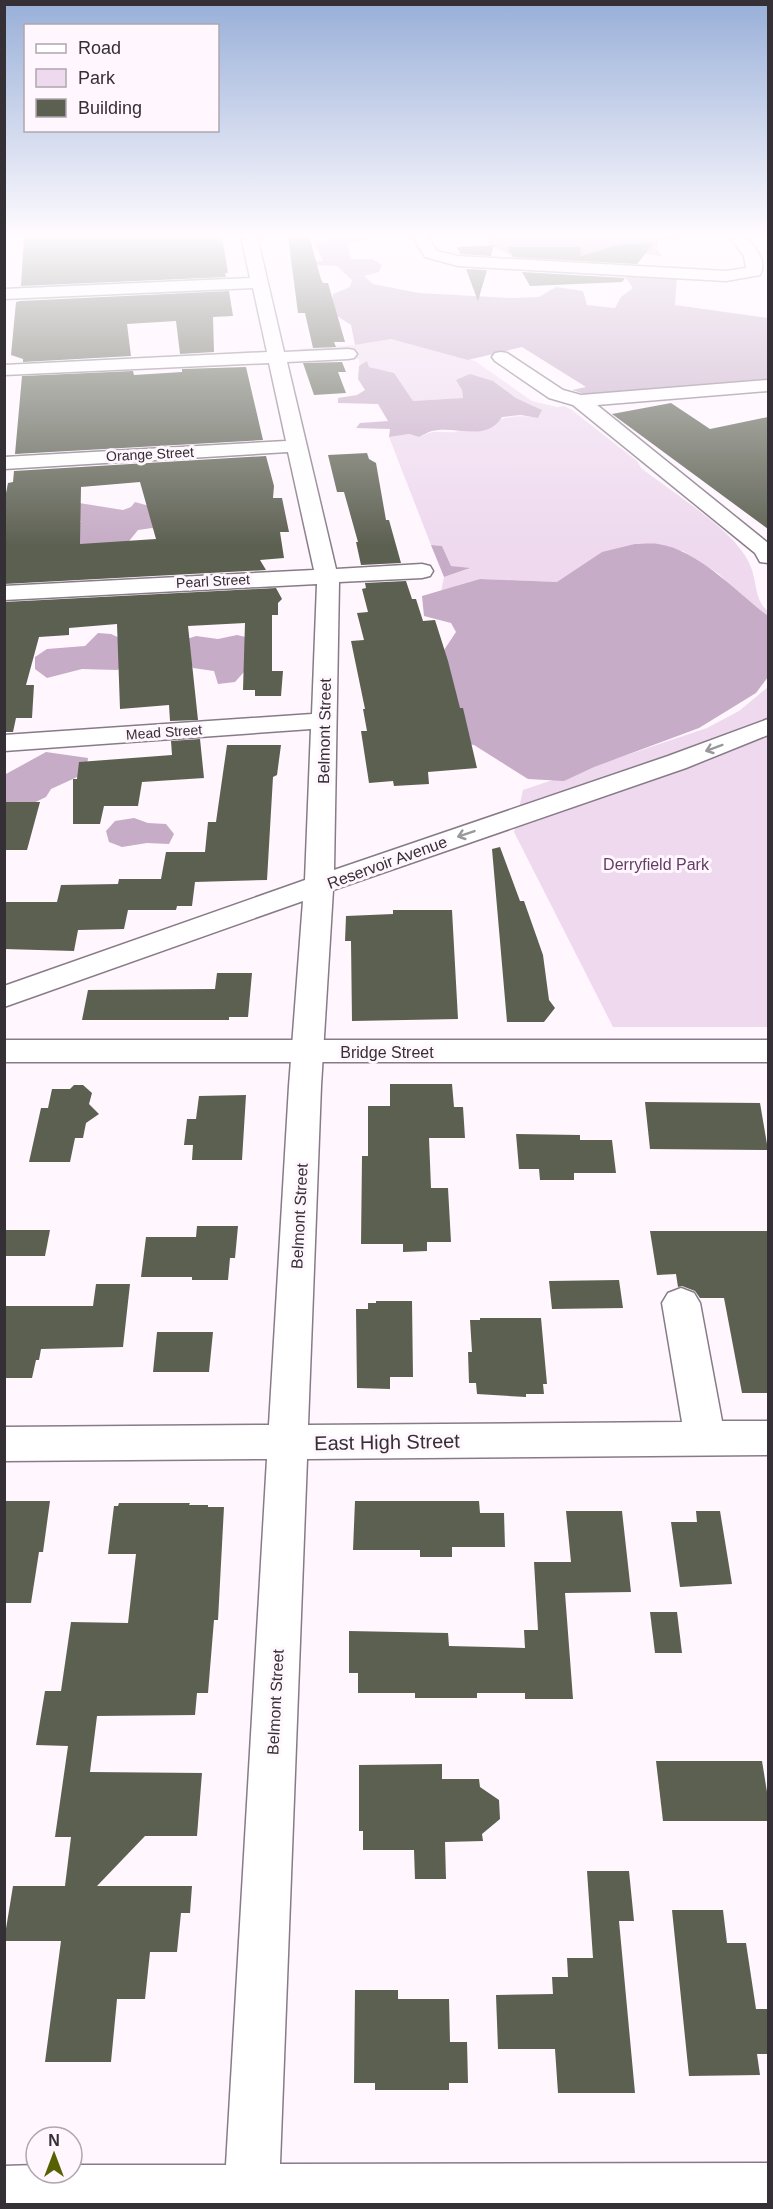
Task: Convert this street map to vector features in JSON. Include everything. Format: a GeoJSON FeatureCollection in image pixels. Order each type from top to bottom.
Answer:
{"type":"FeatureCollection","features":[{"type":"Feature","properties":{"kind":"street","name":"Belmont Street"},"geometry":{"type":"LineString","coordinates":[[252,2198],[307,1052],[329,882],[324,720],[326,575],[271,339]]}},
{"type":"Feature","properties":{"kind":"street"},"geometry":{"type":"LineString","coordinates":[[4,370],[348,354]]}},
{"type":"Feature","properties":{"kind":"street"},"geometry":{"type":"LineString","coordinates":[[501,357],[556,394],[580,401],[768,385]]}},
{"type":"Feature","properties":{"kind":"street"},"geometry":{"type":"LineString","coordinates":[[580,401],[763,549],[768,557]]}},
{"type":"Feature","properties":{"kind":"street","name":"Orange Street"},"geometry":{"type":"LineString","coordinates":[[4,463],[296,446]]}},
{"type":"Feature","properties":{"kind":"street","name":"Pearl Street"},"geometry":{"type":"LineString","coordinates":[[4,593],[422,571]]}},
{"type":"Feature","properties":{"kind":"street","name":"Mead Street"},"geometry":{"type":"LineString","coordinates":[[4,743],[324,720]]}},
{"type":"Feature","properties":{"kind":"street","name":"Reservoir Avenue"},"geometry":{"type":"LineString","coordinates":[[4,996],[677,762],[768,726]]}},
{"type":"Feature","properties":{"kind":"street","name":"Bridge Street"},"geometry":{"type":"LineString","coordinates":[[4,1052],[768,1051]]}},
{"type":"Feature","properties":{"kind":"street"},"geometry":{"type":"LineString","coordinates":[[681,1303],[705,1438]]}},
{"type":"Feature","properties":{"kind":"street","name":"East High Street"},"geometry":{"type":"LineString","coordinates":[[4,1444],[768,1438]]}},
{"type":"Feature","properties":{"kind":"street"},"geometry":{"type":"LineString","coordinates":[[4,2193],[252,2198],[660,2197],[768,2190]]}},
{"type":"Feature","properties":{"kind":"green space"},"geometry":{"type":"Polygon","coordinates":[[[391,339],[475,361],[532,401],[557,407],[564,406],[572,410],[637,461],[641,468],[709,518],[733,540],[750,565],[759,599],[768,611],[768,616],[736,592],[719,574],[683,551],[602,552],[558,582],[480,579],[441,592],[444,577],[468,569],[451,566],[442,546],[431,545],[389,437],[409,434],[419,437],[431,432],[454,432],[507,418],[538,418],[542,410],[516,398],[493,381],[462,390],[463,398],[413,401],[393,373],[369,367],[367,361],[360,366],[359,359],[301,360],[299,349],[355,345],[391,339]]]}},
{"type":"Feature","properties":{"kind":"green space","name":"Derryfield Park"},"geometry":{"type":"Polygon","coordinates":[[[768,687],[768,1027],[613,1027],[514,832],[523,790],[707,728],[739,711],[768,687]]]}},
{"type":"Feature","properties":{"kind":"shaded area"},"geometry":{"type":"Polygon","coordinates":[[[354,339],[390,339],[355,345],[354,339]]]}},
{"type":"Feature","properties":{"kind":"shaded area"},"geometry":{"type":"Polygon","coordinates":[[[391,339],[768,339],[768,379],[584,394],[572,390],[586,387],[522,347],[468,360],[391,339]]]}},
{"type":"Feature","properties":{"kind":"shaded area"},"geometry":{"type":"Polygon","coordinates":[[[367,361],[369,367],[394,373],[413,401],[463,398],[462,390],[456,380],[470,374],[493,381],[516,398],[542,410],[538,418],[521,415],[502,417],[495,425],[479,431],[430,431],[419,437],[409,434],[389,437],[390,429],[356,428],[360,423],[388,421],[378,404],[338,403],[338,398],[357,395],[365,390],[358,379],[359,366],[367,361]]]}},
{"type":"Feature","properties":{"kind":"shaded area"},"geometry":{"type":"Polygon","coordinates":[[[73,502],[123,510],[131,507],[135,502],[153,507],[158,531],[152,528],[138,530],[125,546],[73,547],[75,529],[81,521],[56,522],[73,502]]]}},
{"type":"Feature","properties":{"kind":"shaded area"},"geometry":{"type":"Polygon","coordinates":[[[635,544],[658,544],[688,554],[716,573],[768,616],[768,677],[756,693],[699,728],[594,767],[564,781],[528,779],[474,745],[442,738],[444,650],[456,632],[451,623],[424,616],[422,596],[480,579],[557,582],[602,552],[635,544]]]}},
{"type":"Feature","properties":{"kind":"shaded area"},"geometry":{"type":"Polygon","coordinates":[[[431,545],[442,546],[451,566],[470,568],[444,577],[431,545]]]}},
{"type":"Feature","properties":{"kind":"shaded area"},"geometry":{"type":"Polygon","coordinates":[[[98,633],[111,634],[124,640],[133,663],[117,670],[82,669],[47,678],[35,669],[35,657],[47,649],[85,646],[98,633]]]}},
{"type":"Feature","properties":{"kind":"shaded area"},"geometry":{"type":"Polygon","coordinates":[[[237,635],[250,638],[260,654],[235,682],[218,684],[214,671],[193,668],[181,641],[196,636],[218,639],[237,635]]]}},
{"type":"Feature","properties":{"kind":"shaded area"},"geometry":{"type":"Polygon","coordinates":[[[46,752],[88,758],[86,773],[51,789],[46,797],[25,807],[5,805],[6,774],[46,752]]]}},
{"type":"Feature","properties":{"kind":"shaded area"},"geometry":{"type":"Polygon","coordinates":[[[134,818],[148,823],[166,824],[174,834],[169,844],[147,843],[122,847],[109,842],[106,831],[115,821],[134,818]]]}},
{"type":"Feature","properties":{"kind":"building"},"geometry":{"type":"Polygon","coordinates":[[[13,339],[129,339],[131,356],[23,362],[23,359],[11,355],[13,339]]]}},
{"type":"Feature","properties":{"kind":"building"},"geometry":{"type":"Polygon","coordinates":[[[178,339],[214,339],[214,352],[180,354],[178,339]]]}},
{"type":"Feature","properties":{"kind":"building"},"geometry":{"type":"Polygon","coordinates":[[[311,339],[344,339],[345,342],[334,342],[336,347],[313,348],[311,339]]]}},
{"type":"Feature","properties":{"kind":"building"},"geometry":{"type":"Polygon","coordinates":[[[342,362],[346,372],[338,372],[346,393],[314,395],[303,363],[342,362]]]}},
{"type":"Feature","properties":{"kind":"building"},"geometry":{"type":"Polygon","coordinates":[[[246,367],[263,440],[15,454],[22,376],[133,371],[134,375],[182,372],[182,369],[246,367]]]}},
{"type":"Feature","properties":{"kind":"building"},"geometry":{"type":"Polygon","coordinates":[[[671,403],[710,429],[768,417],[768,529],[612,414],[671,403]]]}},
{"type":"Feature","properties":{"kind":"building"},"geometry":{"type":"Polygon","coordinates":[[[367,453],[369,459],[376,463],[386,520],[389,520],[401,563],[361,565],[356,542],[358,542],[344,492],[337,492],[328,455],[367,453]]]}},
{"type":"Feature","properties":{"kind":"building"},"geometry":{"type":"Polygon","coordinates":[[[266,456],[274,486],[273,498],[282,498],[289,532],[280,532],[284,558],[260,560],[266,570],[4,584],[4,503],[8,483],[13,482],[14,471],[266,456]],[[140,482],[81,487],[80,544],[156,539],[140,482]]]}},
{"type":"Feature","properties":{"kind":"building"},"geometry":{"type":"Polygon","coordinates":[[[406,581],[412,599],[416,599],[423,621],[435,620],[460,708],[463,708],[477,768],[428,772],[429,784],[394,786],[393,781],[369,783],[361,731],[367,731],[363,709],[365,709],[351,641],[364,640],[357,613],[368,612],[362,589],[366,588],[365,583],[406,581]]]}},
{"type":"Feature","properties":{"kind":"building"},"geometry":{"type":"Polygon","coordinates":[[[276,588],[282,599],[278,603],[278,615],[272,615],[272,671],[283,671],[281,696],[255,696],[255,690],[243,690],[245,623],[188,626],[198,720],[170,721],[169,705],[120,709],[117,624],[69,628],[69,635],[39,637],[26,685],[34,685],[32,718],[16,718],[13,732],[4,732],[4,602],[276,588]]]}},
{"type":"Feature","properties":{"kind":"building"},"geometry":{"type":"Polygon","coordinates":[[[200,739],[204,778],[142,782],[138,806],[104,806],[100,824],[73,824],[73,779],[77,779],[79,762],[172,755],[171,741],[200,739]]]}},
{"type":"Feature","properties":{"kind":"building"},"geometry":{"type":"Polygon","coordinates":[[[227,745],[281,745],[277,775],[273,777],[267,880],[195,882],[192,906],[177,906],[176,910],[128,910],[124,929],[78,930],[74,951],[4,949],[4,902],[57,902],[61,885],[118,884],[119,879],[161,879],[166,852],[205,852],[208,822],[216,822],[227,745]]]}},
{"type":"Feature","properties":{"kind":"building"},"geometry":{"type":"Polygon","coordinates":[[[4,802],[40,802],[27,850],[4,850],[4,802]]]}},
{"type":"Feature","properties":{"kind":"building"},"geometry":{"type":"Polygon","coordinates":[[[500,847],[520,901],[524,901],[543,955],[549,1000],[555,1008],[544,1022],[507,1022],[492,849],[500,847]]]}},
{"type":"Feature","properties":{"kind":"building"},"geometry":{"type":"Polygon","coordinates":[[[393,910],[452,910],[458,1019],[352,1021],[351,941],[345,941],[346,916],[393,914],[393,910]]]}},
{"type":"Feature","properties":{"kind":"building"},"geometry":{"type":"Polygon","coordinates":[[[217,973],[252,973],[248,1017],[229,1017],[229,1020],[82,1020],[88,990],[215,989],[217,973]]]}},
{"type":"Feature","properties":{"kind":"building"},"geometry":{"type":"Polygon","coordinates":[[[390,1084],[452,1084],[454,1107],[463,1107],[465,1138],[429,1138],[431,1188],[448,1188],[451,1242],[427,1242],[427,1251],[403,1252],[403,1244],[361,1244],[362,1156],[368,1156],[368,1106],[390,1106],[390,1084]]]}},
{"type":"Feature","properties":{"kind":"building"},"geometry":{"type":"Polygon","coordinates":[[[74,1085],[83,1085],[92,1093],[89,1104],[99,1114],[86,1123],[83,1138],[75,1138],[70,1162],[29,1162],[41,1108],[48,1108],[52,1089],[70,1089],[74,1085]]]}},
{"type":"Feature","properties":{"kind":"building"},"geometry":{"type":"Polygon","coordinates":[[[246,1095],[242,1160],[192,1160],[193,1145],[184,1145],[187,1119],[196,1119],[199,1096],[246,1095]]]}},
{"type":"Feature","properties":{"kind":"building"},"geometry":{"type":"Polygon","coordinates":[[[645,1102],[760,1103],[768,1150],[650,1149],[645,1102]]]}},
{"type":"Feature","properties":{"kind":"building"},"geometry":{"type":"Polygon","coordinates":[[[516,1134],[580,1135],[580,1140],[612,1140],[616,1173],[574,1173],[574,1180],[540,1180],[539,1169],[519,1169],[516,1134]]]}},
{"type":"Feature","properties":{"kind":"building"},"geometry":{"type":"Polygon","coordinates":[[[197,1226],[238,1226],[235,1258],[230,1258],[228,1280],[141,1277],[146,1237],[196,1237],[197,1226]]]}},
{"type":"Feature","properties":{"kind":"building"},"geometry":{"type":"Polygon","coordinates":[[[4,1230],[50,1230],[45,1256],[4,1256],[4,1230]]]}},
{"type":"Feature","properties":{"kind":"building"},"geometry":{"type":"Polygon","coordinates":[[[650,1231],[768,1231],[768,1393],[742,1393],[724,1298],[700,1298],[695,1291],[682,1286],[678,1287],[676,1274],[657,1275],[650,1231]]]}},
{"type":"Feature","properties":{"kind":"building"},"geometry":{"type":"Polygon","coordinates":[[[619,1280],[623,1308],[552,1309],[549,1281],[619,1280]]]}},
{"type":"Feature","properties":{"kind":"building"},"geometry":{"type":"Polygon","coordinates":[[[96,1284],[130,1284],[123,1347],[41,1349],[32,1378],[4,1378],[4,1306],[93,1306],[96,1284]]]}},
{"type":"Feature","properties":{"kind":"building"},"geometry":{"type":"Polygon","coordinates":[[[376,1301],[412,1301],[413,1377],[390,1377],[390,1389],[357,1388],[356,1309],[368,1309],[368,1303],[376,1303],[376,1301]]]}},
{"type":"Feature","properties":{"kind":"building"},"geometry":{"type":"Polygon","coordinates":[[[480,1318],[541,1318],[547,1384],[543,1384],[544,1394],[526,1394],[526,1397],[477,1394],[476,1383],[469,1383],[468,1352],[472,1352],[470,1320],[480,1320],[480,1318]]]}},
{"type":"Feature","properties":{"kind":"building"},"geometry":{"type":"Polygon","coordinates":[[[157,1332],[213,1332],[209,1372],[153,1372],[157,1332]]]}},
{"type":"Feature","properties":{"kind":"building"},"geometry":{"type":"Polygon","coordinates":[[[4,1501],[50,1501],[43,1552],[39,1552],[31,1603],[4,1603],[4,1501]]]}},
{"type":"Feature","properties":{"kind":"building"},"geometry":{"type":"Polygon","coordinates":[[[355,1501],[479,1501],[480,1513],[504,1513],[505,1547],[452,1547],[452,1557],[420,1557],[420,1550],[353,1550],[355,1501]]]}},
{"type":"Feature","properties":{"kind":"building"},"geometry":{"type":"Polygon","coordinates":[[[119,1503],[190,1503],[189,1505],[224,1507],[218,1620],[214,1620],[208,1693],[197,1693],[195,1715],[97,1716],[90,1772],[202,1773],[197,1836],[145,1836],[97,1886],[192,1886],[190,1913],[181,1913],[177,1952],[150,1952],[145,1999],[117,1999],[111,2062],[45,2062],[61,1941],[4,1941],[13,1886],[65,1886],[71,1837],[55,1837],[68,1746],[36,1745],[45,1691],[61,1691],[71,1622],[128,1623],[136,1554],[108,1554],[114,1506],[118,1506],[119,1503]]]}},
{"type":"Feature","properties":{"kind":"building"},"geometry":{"type":"Polygon","coordinates":[[[566,1511],[622,1511],[631,1592],[565,1593],[573,1699],[525,1699],[525,1693],[477,1693],[477,1698],[415,1698],[415,1693],[358,1693],[358,1673],[349,1673],[349,1631],[448,1633],[449,1646],[525,1648],[524,1630],[538,1630],[534,1562],[571,1562],[566,1511]]]}},
{"type":"Feature","properties":{"kind":"building"},"geometry":{"type":"Polygon","coordinates":[[[696,1511],[720,1511],[732,1584],[680,1587],[671,1522],[697,1522],[696,1511]]]}},
{"type":"Feature","properties":{"kind":"building"},"geometry":{"type":"Polygon","coordinates":[[[650,1612],[677,1612],[682,1653],[655,1653],[650,1612]]]}},
{"type":"Feature","properties":{"kind":"building"},"geometry":{"type":"Polygon","coordinates":[[[656,1761],[762,1761],[768,1798],[768,1821],[663,1821],[656,1761]]]}},
{"type":"Feature","properties":{"kind":"building"},"geometry":{"type":"Polygon","coordinates":[[[442,1764],[442,1779],[479,1779],[480,1787],[499,1800],[500,1819],[482,1834],[483,1841],[445,1842],[446,1879],[415,1879],[414,1850],[363,1850],[363,1831],[359,1831],[359,1765],[442,1764]]]}},
{"type":"Feature","properties":{"kind":"building"},"geometry":{"type":"Polygon","coordinates":[[[587,1871],[629,1871],[634,1921],[619,1921],[635,2093],[558,2093],[555,2049],[498,2049],[496,1995],[553,1994],[552,1977],[568,1977],[567,1958],[593,1958],[587,1871]]]}},
{"type":"Feature","properties":{"kind":"building"},"geometry":{"type":"Polygon","coordinates":[[[672,1910],[723,1910],[727,1943],[746,1943],[756,2009],[768,2009],[768,2054],[757,2054],[760,2075],[689,2076],[672,1910]]]}},
{"type":"Feature","properties":{"kind":"building"},"geometry":{"type":"Polygon","coordinates":[[[355,1990],[398,1990],[398,1999],[449,1999],[450,2042],[467,2042],[468,2083],[449,2083],[449,2090],[375,2090],[375,2083],[354,2083],[355,1990]]]}}]}
